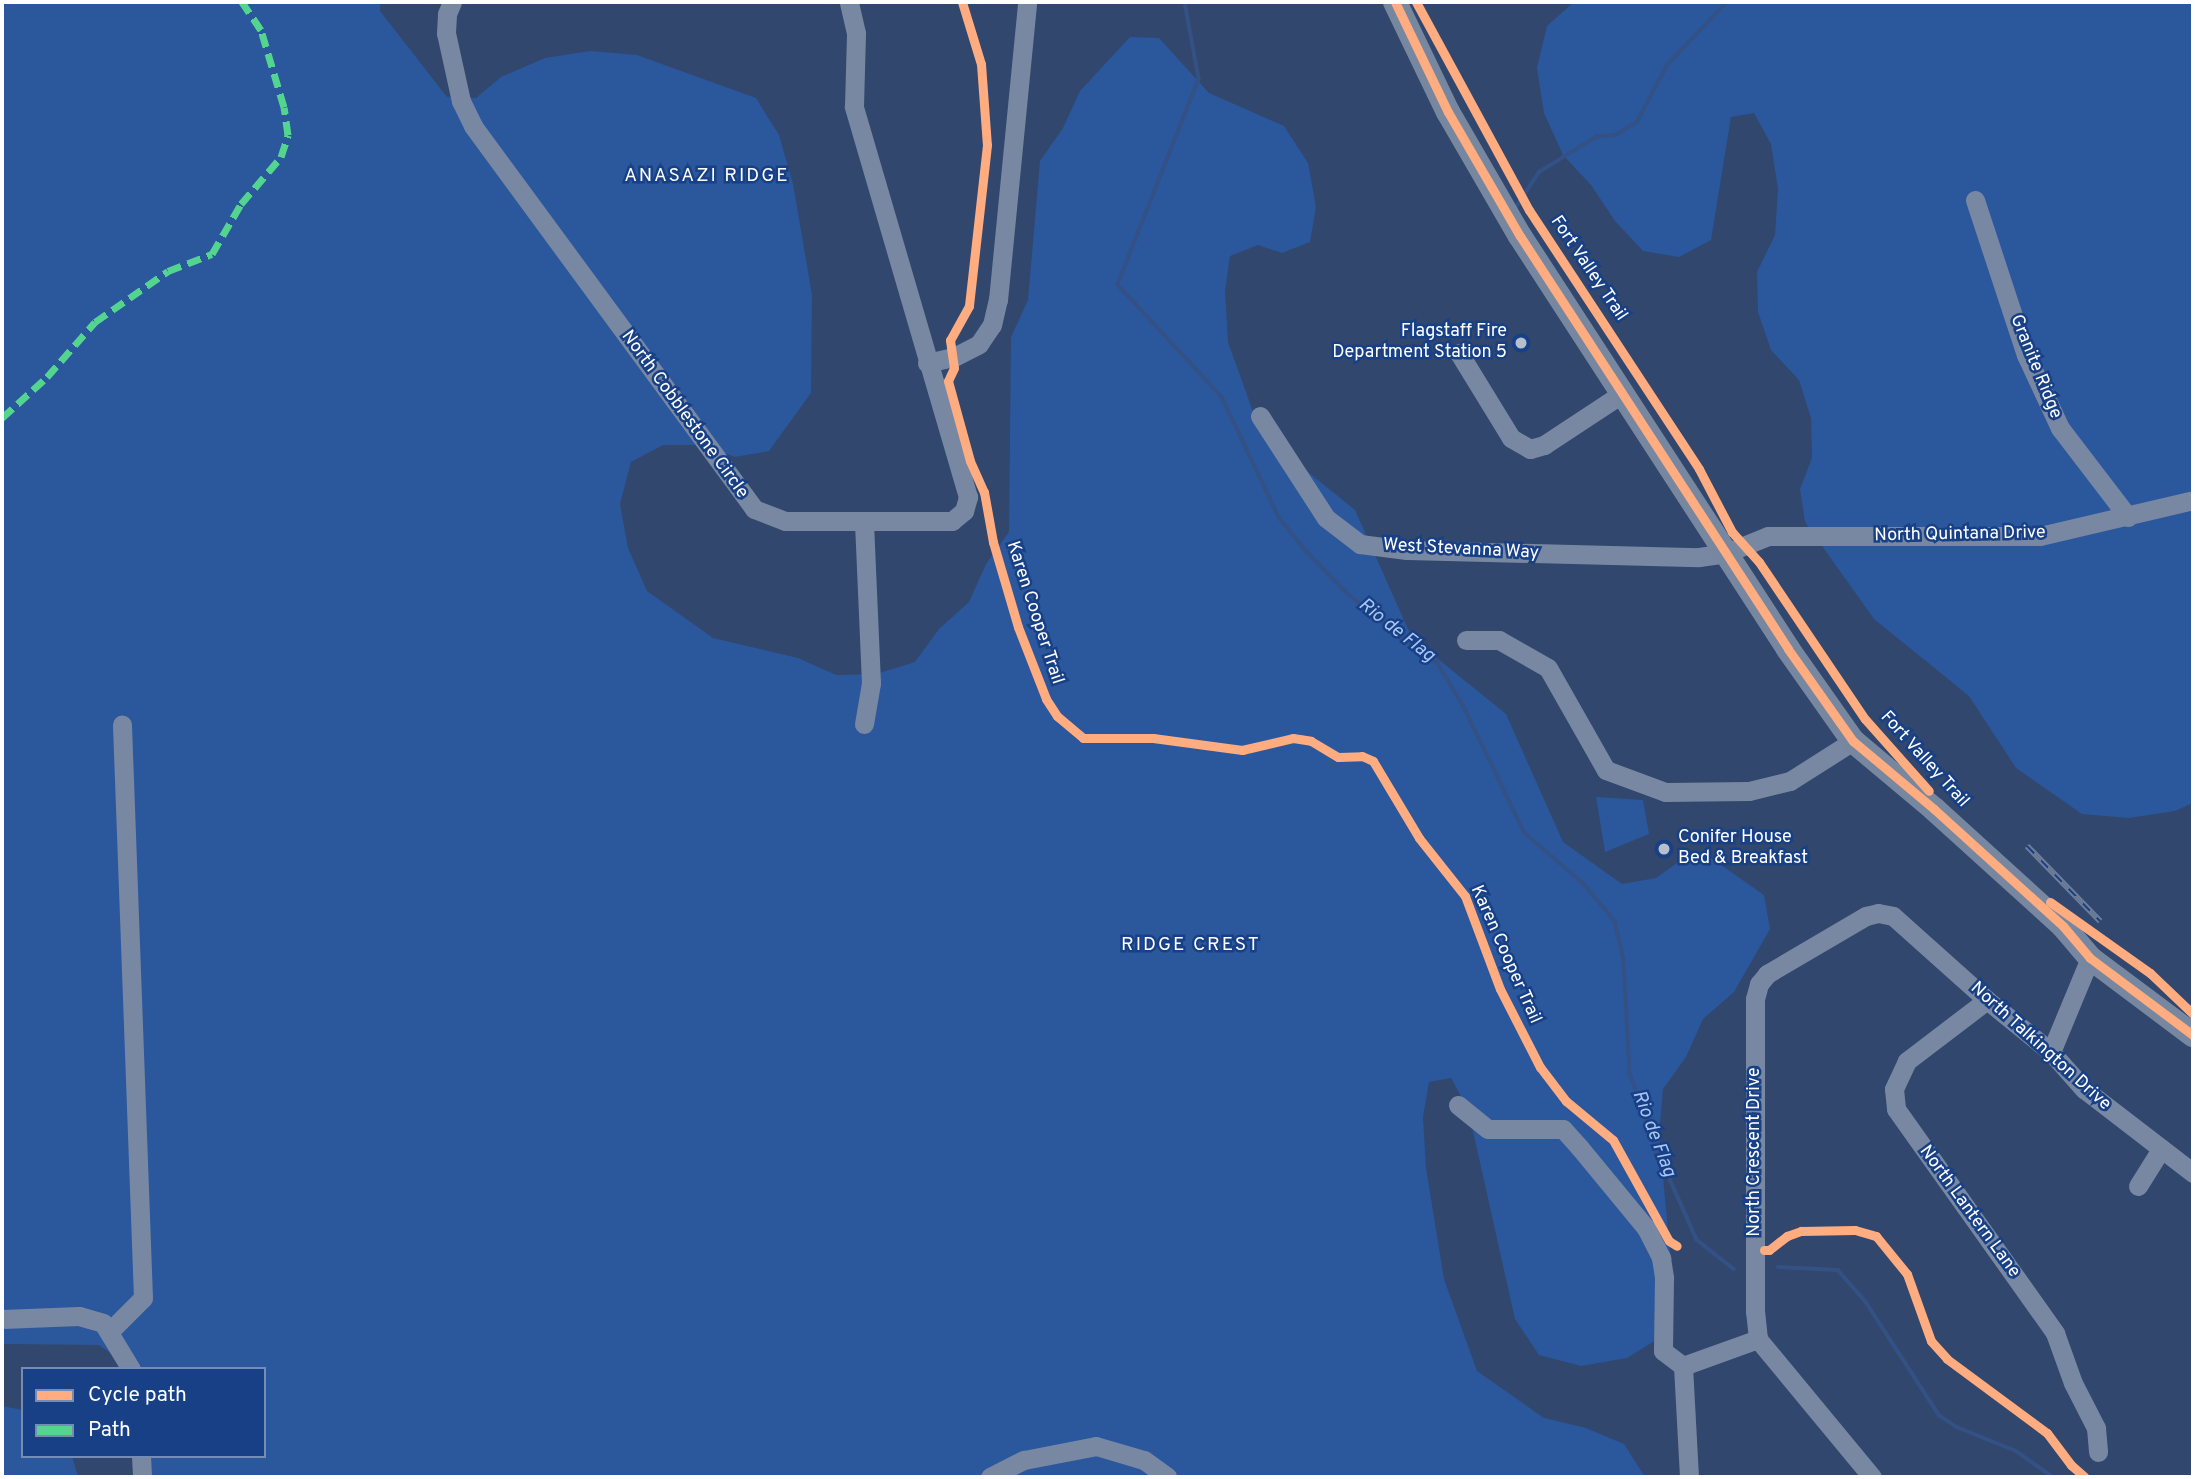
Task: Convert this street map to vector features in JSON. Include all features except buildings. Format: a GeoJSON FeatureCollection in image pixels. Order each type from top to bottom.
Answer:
{"type":"FeatureCollection","features":[{"type":"Feature","properties":{"kind":"main road"},"geometry":{"type":"LineString","coordinates":[[1395,2],[1429,77],[1520,236],[1726,553],[1853,740],[1934,808],[2063,926],[2090,958],[2192,1031]]}},
{"type":"Feature","properties":{"kind":"street","name":"North Cobblestone Circle"},"geometry":{"type":"LineString","coordinates":[[452,2],[447,14],[446,33],[461,101],[473,126],[754,509],[785,522],[952,521],[964,511],[968,498],[854,106],[856,33],[849,2]]}},
{"type":"Feature","properties":{"kind":"street"},"geometry":{"type":"LineString","coordinates":[[927,363],[954,357],[979,344],[992,325],[998,300],[1027,2]]}},
{"type":"Feature","properties":{"kind":"street","name":"Granite Ridge"},"geometry":{"type":"LineString","coordinates":[[1975,200],[2026,355],[2060,428],[2128,517]]}},
{"type":"Feature","properties":{"kind":"street"},"geometry":{"type":"LineString","coordinates":[[1459,353],[1511,438],[1530,449],[1544,445],[1623,393]]}},
{"type":"Feature","properties":{"kind":"street","name":"West Stevanna Way"},"geometry":{"type":"LineString","coordinates":[[1260,416],[1326,518],[1360,544],[1407,550],[1566,554],[1699,557],[1726,553]]}},
{"type":"Feature","properties":{"kind":"street","name":"North Quintana Drive"},"geometry":{"type":"LineString","coordinates":[[1726,553],[1768,536],[2040,536],[2193,500]]}},
{"type":"Feature","properties":{"kind":"street"},"geometry":{"type":"LineString","coordinates":[[864,522],[871,683],[864,724]]}},
{"type":"Feature","properties":{"kind":"street"},"geometry":{"type":"LineString","coordinates":[[1466,640],[1499,640],[1548,668],[1606,770],[1665,792],[1749,791],[1790,781],[1853,740]]}},
{"type":"Feature","properties":{"kind":"street"},"geometry":{"type":"LineString","coordinates":[[109,1332],[143,1298],[122,724]]}},
{"type":"Feature","properties":{"kind":"street","name":"North Crescent Drive"},"geometry":{"type":"LineString","coordinates":[[1758,1339],[1755,1312],[1755,1013],[1759,984],[1768,974],[1866,916],[1878,913],[1893,916]]}},
{"type":"Feature","properties":{"kind":"street","name":"North Talkington Drive"},"geometry":{"type":"LineString","coordinates":[[1893,916],[1987,1000],[2051,1052],[2084,1089],[2193,1172]]}},
{"type":"Feature","properties":{"kind":"street"},"geometry":{"type":"LineString","coordinates":[[2051,1052],[2090,958]]}},
{"type":"Feature","properties":{"kind":"street","name":"North Lantern Lane"},"geometry":{"type":"LineString","coordinates":[[1987,1000],[1907,1061],[1894,1089],[1896,1109],[2055,1333],[2073,1383],[2096,1428],[2098,1452]]}},
{"type":"Feature","properties":{"kind":"street"},"geometry":{"type":"LineString","coordinates":[[1458,1105],[1488,1129],[1563,1129],[1580,1148],[1646,1228],[1661,1258],[1664,1278],[1663,1351],[1683,1366]]}},
{"type":"Feature","properties":{"kind":"street"},"geometry":{"type":"LineString","coordinates":[[2138,1186],[2161,1149]]}},
{"type":"Feature","properties":{"kind":"street"},"geometry":{"type":"LineString","coordinates":[[2,1319],[79,1316],[103,1323],[129,1363]]}},
{"type":"Feature","properties":{"kind":"street"},"geometry":{"type":"LineString","coordinates":[[1683,1366],[1758,1339],[1872,1477]]}},
{"type":"Feature","properties":{"kind":"street"},"geometry":{"type":"LineString","coordinates":[[1683,1366],[1689,1477]]}},
{"type":"Feature","properties":{"kind":"street"},"geometry":{"type":"LineString","coordinates":[[990,1477],[1024,1460],[1096,1446],[1144,1460],[1167,1477]]}},
{"type":"Feature","properties":{"kind":"street"},"geometry":{"type":"LineString","coordinates":[[141,1458],[142,1477]]}},
{"type":"Feature","properties":{"kind":"shaded area"},"geometry":{"type":"Polygon","coordinates":[[[2,2],[380,2],[380,11],[447,97],[476,98],[501,77],[545,58],[590,51],[637,55],[756,98],[779,135],[793,184],[812,295],[811,393],[769,451],[735,457],[704,445],[663,445],[631,462],[620,504],[628,548],[647,591],[713,638],[798,658],[836,675],[876,674],[915,662],[939,629],[969,602],[986,564],[1009,532],[1011,337],[1028,300],[1040,161],[1063,128],[1080,91],[1130,37],[1159,38],[1209,93],[1284,126],[1308,163],[1316,207],[1310,242],[1282,253],[1258,245],[1230,256],[1225,291],[1228,342],[1261,434],[1355,510],[1412,638],[1506,714],[1563,842],[1622,884],[1656,878],[1677,863],[1711,858],[1764,895],[1770,929],[1734,992],[1703,1019],[1686,1057],[1663,1089],[1659,1135],[1674,1293],[1664,1335],[1627,1358],[1581,1366],[1539,1355],[1515,1319],[1468,1109],[1451,1078],[1429,1082],[1423,1117],[1426,1168],[1444,1279],[1477,1371],[1544,1418],[1586,1428],[1624,1444],[1645,1477],[150,1477],[151,1458],[266,1458],[266,1367],[130,1367],[99,1345],[2,1344],[2,2]]]}},
{"type":"Feature","properties":{"kind":"shaded area"},"geometry":{"type":"Polygon","coordinates":[[[1574,2],[2193,2],[2193,803],[2175,811],[2129,818],[2082,814],[2016,768],[1969,696],[1874,619],[1805,522],[1800,489],[1812,458],[1811,418],[1799,380],[1771,350],[1758,312],[1757,272],[1775,235],[1778,189],[1771,144],[1754,113],[1731,117],[1711,240],[1679,257],[1643,251],[1615,221],[1591,185],[1563,155],[1544,113],[1537,68],[1547,26],[1574,2]]]}},
{"type":"Feature","properties":{"kind":"shaded area"},"geometry":{"type":"Polygon","coordinates":[[[1596,797],[1643,800],[1649,834],[1605,852],[1596,797]]]}},
{"type":"Feature","properties":{"kind":"shaded area"},"geometry":{"type":"Polygon","coordinates":[[[2,1406],[21,1410],[21,1458],[73,1458],[78,1477],[2,1477],[2,1406]]]}},
{"type":"Feature","properties":{"kind":"waterway","name":"Rio de Flag"},"geometry":{"type":"LineString","coordinates":[[1185,2],[1199,79],[1118,285],[1222,397],[1279,517],[1307,552],[1345,591],[1401,638],[1437,662],[1464,707],[1525,833],[1583,883],[1615,921],[1624,960],[1630,1073],[1657,1150],[1697,1240],[1734,1269]]}},
{"type":"Feature","properties":{"kind":"waterway"},"geometry":{"type":"LineString","coordinates":[[1516,207],[1539,172],[1596,137],[1616,135],[1637,122],[1667,65],[1727,2]]}},
{"type":"Feature","properties":{"kind":"waterway","name":"Rio de Flag"},"geometry":{"type":"LineString","coordinates":[[1778,1267],[1838,1270],[1866,1302],[1939,1415],[1957,1427],[2016,1451],[2053,1477]]}},
{"type":"Feature","properties":{"kind":"railway"},"geometry":{"type":"LineString","coordinates":[[2027,846],[2100,921]]}},
{"type":"Feature","properties":{"kind":"marked path"},"geometry":{"type":"LineString","coordinates":[[2,418],[47,377],[95,322],[168,271],[212,254],[241,204],[281,157],[288,135],[284,107],[261,30],[242,2]]}},
{"type":"Feature","properties":{"kind":"cycle path","name":"Karen Cooper Trail"},"geometry":{"type":"LineString","coordinates":[[962,2],[981,64],[987,145],[969,306],[950,340],[954,368],[948,381],[970,461],[984,492],[993,542],[1018,627],[1046,699],[1057,716],[1083,738],[1153,738],[1242,750],[1293,738],[1311,741],[1338,757],[1362,756],[1373,761],[1419,838],[1465,896],[1500,989],[1540,1067],[1566,1101],[1613,1140],[1669,1241],[1677,1246]]}},
{"type":"Feature","properties":{"kind":"cycle path","name":"Fort Valley Trail"},"geometry":{"type":"LineString","coordinates":[[1395,2],[1448,112],[1520,236],[1788,649],[1853,741],[1934,809],[2063,926],[2090,958],[2193,1035]]}},
{"type":"Feature","properties":{"kind":"cycle path","name":"Fort Valley Trail"},"geometry":{"type":"LineString","coordinates":[[1416,2],[1529,210],[1699,469],[1732,532],[1759,562],[1865,719],[1929,791]]}},
{"type":"Feature","properties":{"kind":"cycle path"},"geometry":{"type":"LineString","coordinates":[[2050,902],[2150,973],[2193,1014]]}},
{"type":"Feature","properties":{"kind":"cycle path"},"geometry":{"type":"LineString","coordinates":[[1764,1250],[1769,1250],[1787,1236],[1801,1231],[1855,1230],[1876,1236],[1907,1274],[1931,1341],[1947,1359],[2047,1433],[2071,1465],[2085,1477]]}},
{"type":"Feature","properties":{"kind":"place","name":"Flagstaff Fire Department Station 5"},"geometry":{"type":"Point","coordinates":[1521,343]}},
{"type":"Feature","properties":{"kind":"place","name":"Conifer House Bed & Breakfast"},"geometry":{"type":"Point","coordinates":[1664,849]}},
{"type":"Feature","properties":{"kind":"district","name":"ANASAZI RIDGE"},"geometry":{"type":"Point","coordinates":[707,177]}},
{"type":"Feature","properties":{"kind":"district","name":"RIDGE CREST"},"geometry":{"type":"Point","coordinates":[1191,946]}}]}
